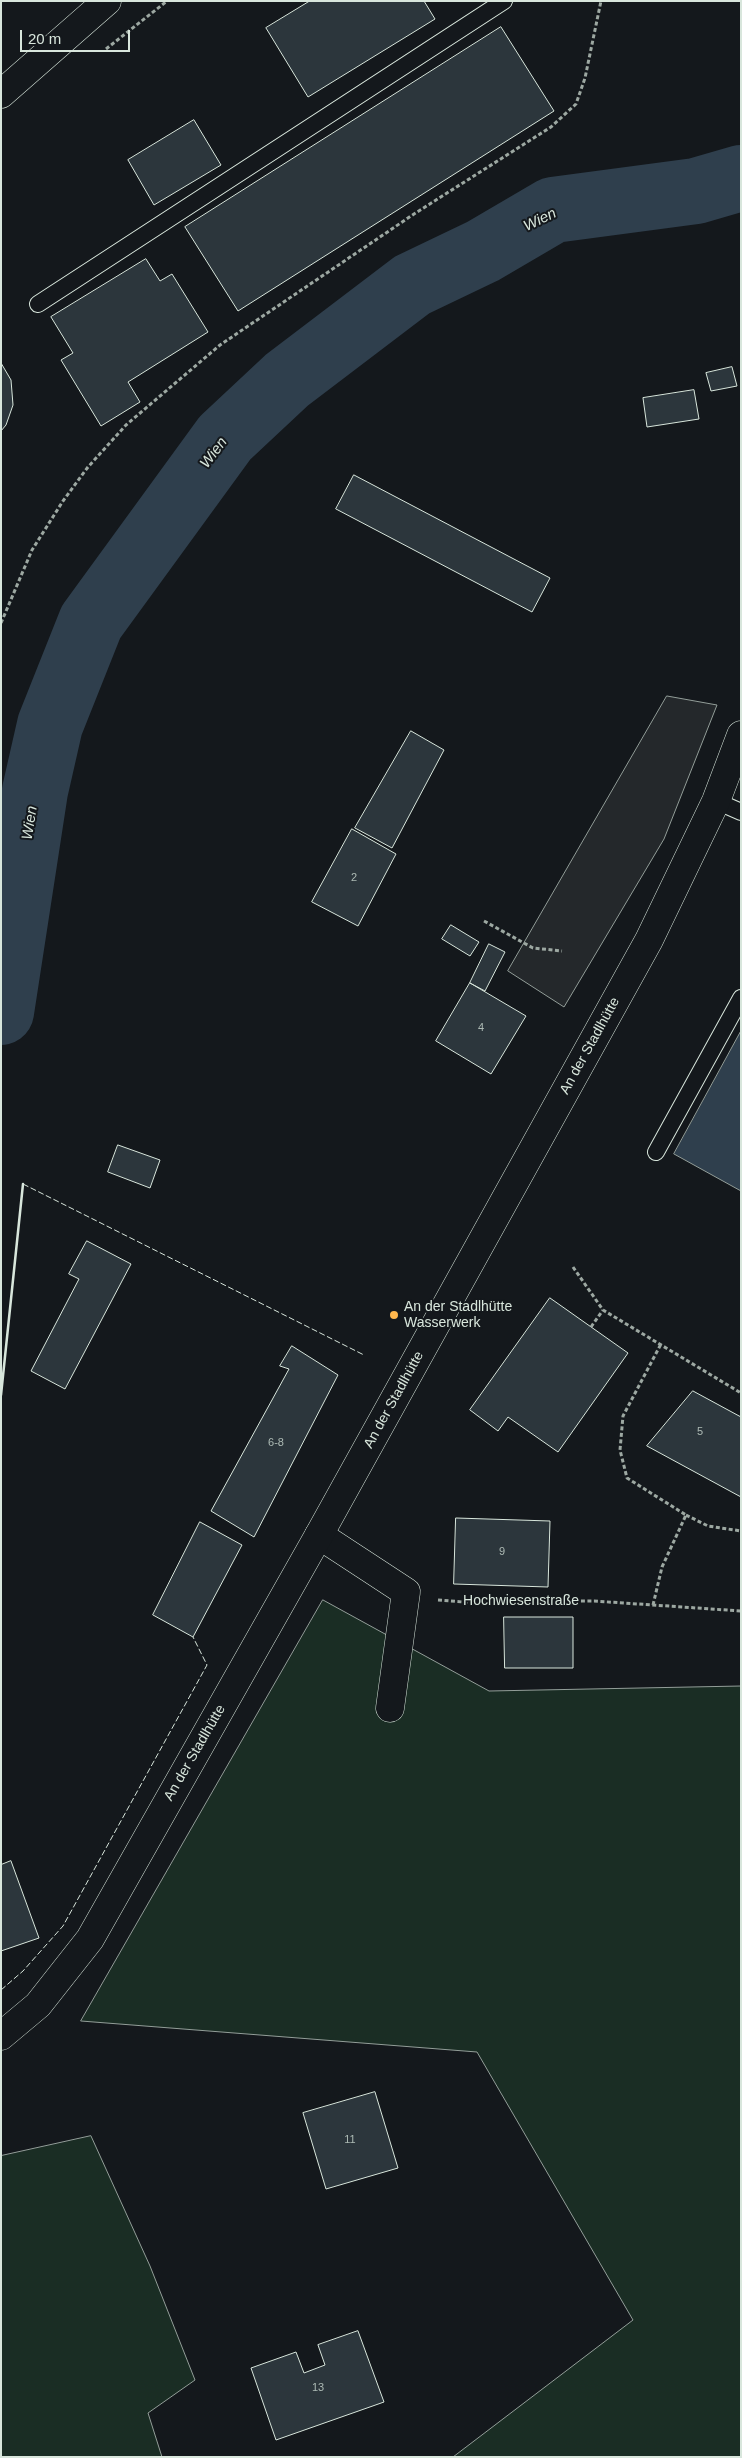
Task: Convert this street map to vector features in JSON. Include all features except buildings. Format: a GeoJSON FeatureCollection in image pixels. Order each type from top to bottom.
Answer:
{"type":"FeatureCollection","features":[{"type":"Feature","properties":{"kind":"main road"},"geometry":{"type":"LineString","coordinates":[[1,94],[107,1]]}},
{"type":"Feature","properties":{"kind":"main road","name":"An der Stadlhütte"},"geometry":{"type":"LineString","coordinates":[[1,2036],[38,2005],[90,1939],[319,1534],[649,940],[716,801],[741,735]]}},
{"type":"Feature","properties":{"kind":"main road"},"geometry":{"type":"LineString","coordinates":[[319,1534],[406,1592],[390,1708]]}},
{"type":"Feature","properties":{"kind":"lane"},"geometry":{"type":"LineString","coordinates":[[38,304],[504,1]]}},
{"type":"Feature","properties":{"kind":"lane"},"geometry":{"type":"LineString","coordinates":[[716,801],[741,812]]}},
{"type":"Feature","properties":{"kind":"lane"},"geometry":{"type":"LineString","coordinates":[[656,1152],[741,998]]}},
{"type":"Feature","properties":{"kind":"path"},"geometry":{"type":"LineString","coordinates":[[1,623],[32,550],[63,501],[88,467],[126,425],[220,345],[414,214],[551,127],[576,104],[585,78],[601,1]]}},
{"type":"Feature","properties":{"kind":"path"},"geometry":{"type":"LineString","coordinates":[[484,921],[533,948],[562,951]]}},
{"type":"Feature","properties":{"kind":"path"},"geometry":{"type":"LineString","coordinates":[[573,1267],[603,1310],[741,1394]]}},
{"type":"Feature","properties":{"kind":"path"},"geometry":{"type":"LineString","coordinates":[[591,1327],[603,1310]]}},
{"type":"Feature","properties":{"kind":"path"},"geometry":{"type":"LineString","coordinates":[[661,1344],[623,1416],[620,1450],[627,1478],[686,1515],[708,1526],[741,1530]]}},
{"type":"Feature","properties":{"kind":"path"},"geometry":{"type":"LineString","coordinates":[[653,1605],[662,1568],[686,1515]]}},
{"type":"Feature","properties":{"kind":"path","name":"Hochwiesenstraße"},"geometry":{"type":"LineString","coordinates":[[406,1592],[429,1599],[463,1602],[594,1601],[741,1611]]}},
{"type":"Feature","properties":{"kind":"green space"},"geometry":{"type":"Polygon","coordinates":[[[323,1600],[489,1691],[741,1686],[741,2457],[453,2457],[633,2320],[477,2052],[81,2021],[323,1600]]]}},
{"type":"Feature","properties":{"kind":"green space"},"geometry":{"type":"Polygon","coordinates":[[[91,2136],[150,2266],[195,2380],[148,2413],[162,2457],[1,2457],[1,2156],[91,2136]]]}},
{"type":"Feature","properties":{"kind":"shaded area"},"geometry":{"type":"Polygon","coordinates":[[[667,696],[717,705],[664,839],[564,1007],[508,971],[667,696]]]}},
{"type":"Feature","properties":{"kind":"water"},"geometry":{"type":"Polygon","coordinates":[[[741,1031],[741,1191],[674,1154],[741,1031]]]}},
{"type":"Feature","properties":{"kind":"waterway","name":"Wien"},"geometry":{"type":"LineString","coordinates":[[1,1012],[35,791],[50,725],[91,622],[225,438],[287,380],[412,285],[483,251],[553,210],[696,191],[741,178]]}},
{"type":"Feature","properties":{"kind":"fence"},"geometry":{"type":"LineString","coordinates":[[23,1184],[364,1355]]}},
{"type":"Feature","properties":{"kind":"fence"},"geometry":{"type":"LineString","coordinates":[[1,1990],[23,1971],[63,1926],[207,1665],[193,1637]]}},
{"type":"Feature","properties":{"kind":"wall"},"geometry":{"type":"LineString","coordinates":[[1,1395],[23,1184]]}},
{"type":"Feature","properties":{"kind":"place","name":"An der Stadlhütte Wasserwerk"},"geometry":{"type":"Point","coordinates":[394,1315]}}]}
